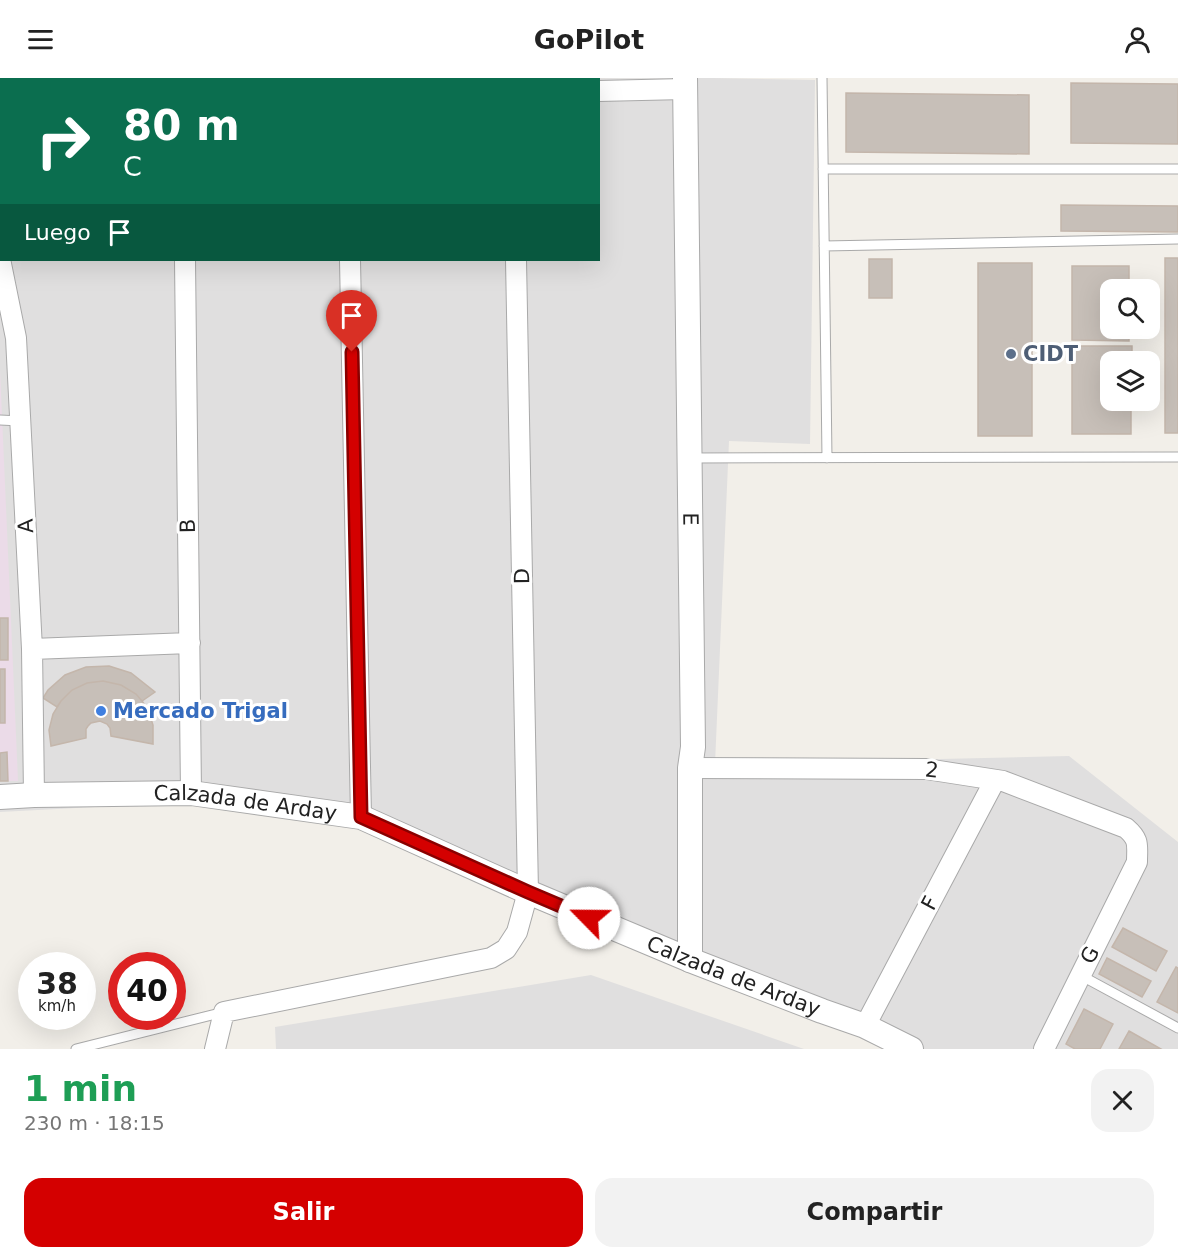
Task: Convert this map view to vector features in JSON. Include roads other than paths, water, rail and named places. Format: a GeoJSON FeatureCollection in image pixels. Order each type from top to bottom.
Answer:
{"type":"FeatureCollection","features":[{"type":"Feature","properties":{"kind":"street"},"geometry":{"type":"LineString","coordinates":[[600,91],[685,84]]}},
{"type":"Feature","properties":{"kind":"street","name":"E"},"geometry":{"type":"LineString","coordinates":[[685,84],[693,747],[690,768],[690,960]]}},
{"type":"Feature","properties":{"kind":"street","name":"A"},"geometry":{"type":"LineString","coordinates":[[0,261],[16,338],[32,649],[34,795]]}},
{"type":"Feature","properties":{"kind":"street","name":"B"},"geometry":{"type":"LineString","coordinates":[[185,261],[191,793]]}},
{"type":"Feature","properties":{"kind":"street"},"geometry":{"type":"LineString","coordinates":[[350,261],[361,817]]}},
{"type":"Feature","properties":{"kind":"street","name":"D"},"geometry":{"type":"LineString","coordinates":[[224,1012],[491,958],[506,949],[517,932],[528,892],[516,261]]}},
{"type":"Feature","properties":{"kind":"street"},"geometry":{"type":"LineString","coordinates":[[32,649],[189,643]]}},
{"type":"Feature","properties":{"kind":"street","name":"2"},"geometry":{"type":"LineString","coordinates":[[690,768],[926,768],[1004,781],[1126,828],[1134,835],[1137,844],[1137,862]]}},
{"type":"Feature","properties":{"kind":"street","name":"F"},"geometry":{"type":"LineString","coordinates":[[865,1026],[995,780]]}},
{"type":"Feature","properties":{"kind":"street","name":"Calzada de Arday"},"geometry":{"type":"LineString","coordinates":[[0,797],[191,793],[361,817],[528,892],[690,960],[865,1026],[911,1049]]}},
{"type":"Feature","properties":{"kind":"street","name":"G"},"geometry":{"type":"LineString","coordinates":[[1044,1049],[1137,862]]}},
{"type":"Feature","properties":{"kind":"street"},"geometry":{"type":"LineString","coordinates":[[215,1049],[224,1012]]}},
{"type":"Feature","properties":{"kind":"lane"},"geometry":{"type":"LineString","coordinates":[[822,78],[827,458]]}},
{"type":"Feature","properties":{"kind":"lane"},"geometry":{"type":"LineString","coordinates":[[822,169],[1178,169]]}},
{"type":"Feature","properties":{"kind":"lane"},"geometry":{"type":"LineString","coordinates":[[824,246],[1178,239]]}},
{"type":"Feature","properties":{"kind":"lane"},"geometry":{"type":"LineString","coordinates":[[0,420],[20,421]]}},
{"type":"Feature","properties":{"kind":"lane"},"geometry":{"type":"LineString","coordinates":[[689,458],[1178,457]]}},
{"type":"Feature","properties":{"kind":"lane"},"geometry":{"type":"LineString","coordinates":[[1080,975],[1178,1028]]}},
{"type":"Feature","properties":{"kind":"lane"},"geometry":{"type":"LineString","coordinates":[[76,1049],[224,1012]]}},
{"type":"Feature","properties":{"kind":"place","name":"CIDT"},"geometry":{"type":"Point","coordinates":[1011,354]}},
{"type":"Feature","properties":{"kind":"place","name":"Mercado Trigal"},"geometry":{"type":"Point","coordinates":[101,711]}}]}
